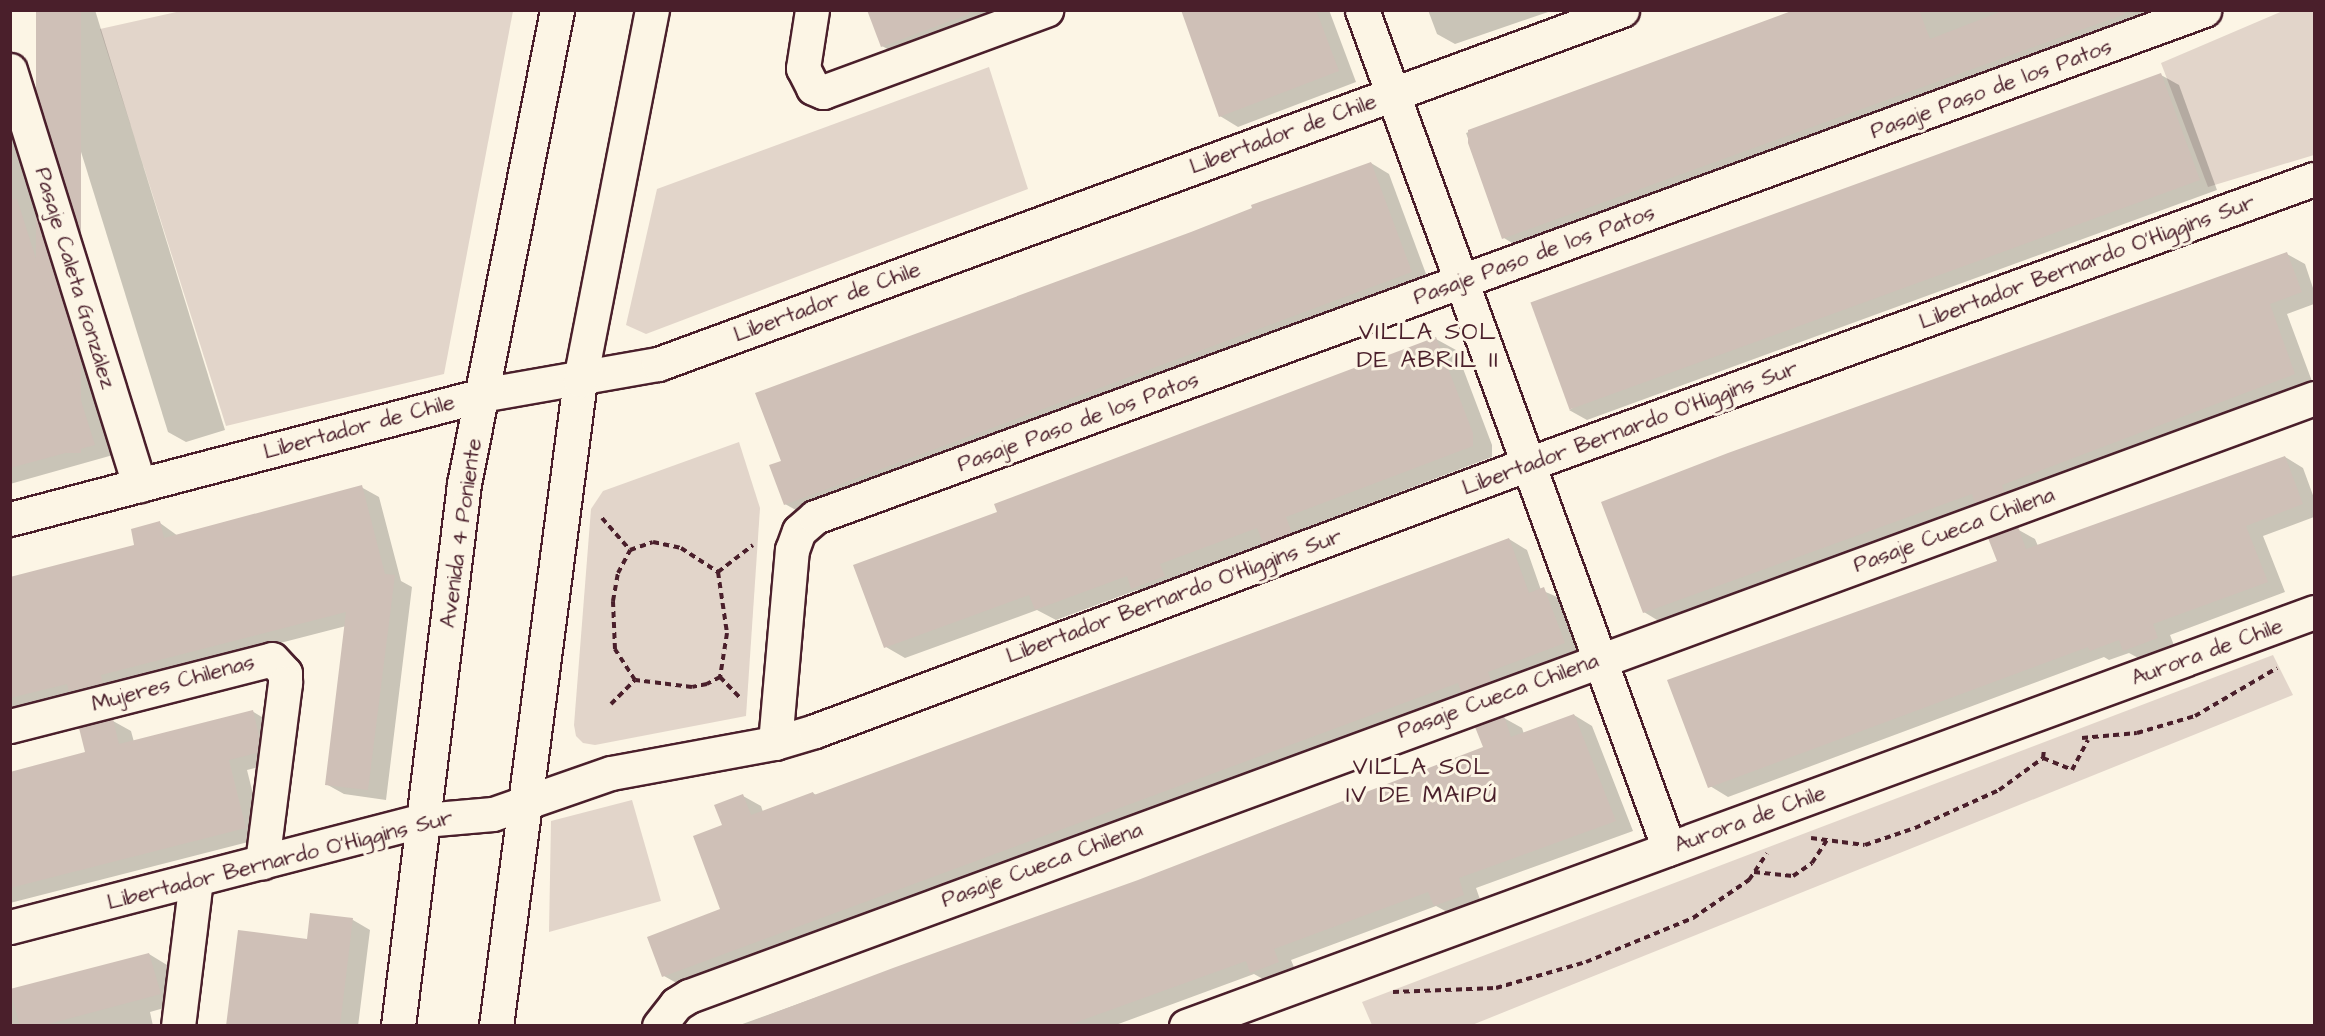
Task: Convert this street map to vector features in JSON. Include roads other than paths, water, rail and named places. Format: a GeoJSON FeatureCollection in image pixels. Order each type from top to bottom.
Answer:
{"type":"FeatureCollection","features":[{"type":"Feature","properties":{"kind":"street","name":"Avenida 4 Poniente"},"geometry":{"type":"LineString","coordinates":[[398,1026],[464,484],[557,10]]}},
{"type":"Feature","properties":{"kind":"street"},"geometry":{"type":"LineString","coordinates":[[496,1026],[580,380],[652,10]]}},
{"type":"Feature","properties":{"kind":"street"},"geometry":{"type":"LineString","coordinates":[[812,10],[803,68],[813,88],[834,90],[1046,10]]}},
{"type":"Feature","properties":{"kind":"street"},"geometry":{"type":"LineString","coordinates":[[1362,10],[1669,849]]}},
{"type":"Feature","properties":{"kind":"street","name":"Libertador de Chile"},"geometry":{"type":"LineString","coordinates":[[10,519],[482,394],[580,380],[658,364],[1622,10]]}},
{"type":"Feature","properties":{"kind":"street","name":"Pasaje Paso de los Patos"},"geometry":{"type":"LineString","coordinates":[[775,744],[792,550],[799,531],[815,517],[2204,10]]}},
{"type":"Feature","properties":{"kind":"street","name":"Pasaje Caleta González"},"geometry":{"type":"LineString","coordinates":[[10,70],[139,485]]}},
{"type":"Feature","properties":{"kind":"street","name":"Libertador Bernardo O'Higgins Sur"},"geometry":{"type":"LineString","coordinates":[[10,927],[424,820],[493,814],[611,773],[775,744],[1528,464],[2314,179]]}},
{"type":"Feature","properties":{"kind":"street","name":"Pasaje Cueca Chilena"},"geometry":{"type":"LineString","coordinates":[[659,1026],[665,1014],[689,996],[1599,659],[2314,398]]}},
{"type":"Feature","properties":{"kind":"street","name":"Aurora de Chile"},"geometry":{"type":"LineString","coordinates":[[1186,1026],[2314,612]]}},
{"type":"Feature","properties":{"kind":"street","name":"Mujeres Chilenas"},"geometry":{"type":"LineString","coordinates":[[10,726],[272,660],[285,673],[285,683],[262,863]]}},
{"type":"Feature","properties":{"kind":"street"},"geometry":{"type":"LineString","coordinates":[[178,1026],[196,880]]}},
{"type":"Feature","properties":{"kind":"district","name":"VILLA SOL DE ABRIL II"},"geometry":{"type":"Point","coordinates":[1428,347]}},
{"type":"Feature","properties":{"kind":"district","name":"VILLA SOL IV DE MAIPÚ"},"geometry":{"type":"Point","coordinates":[1422,782]}}]}
